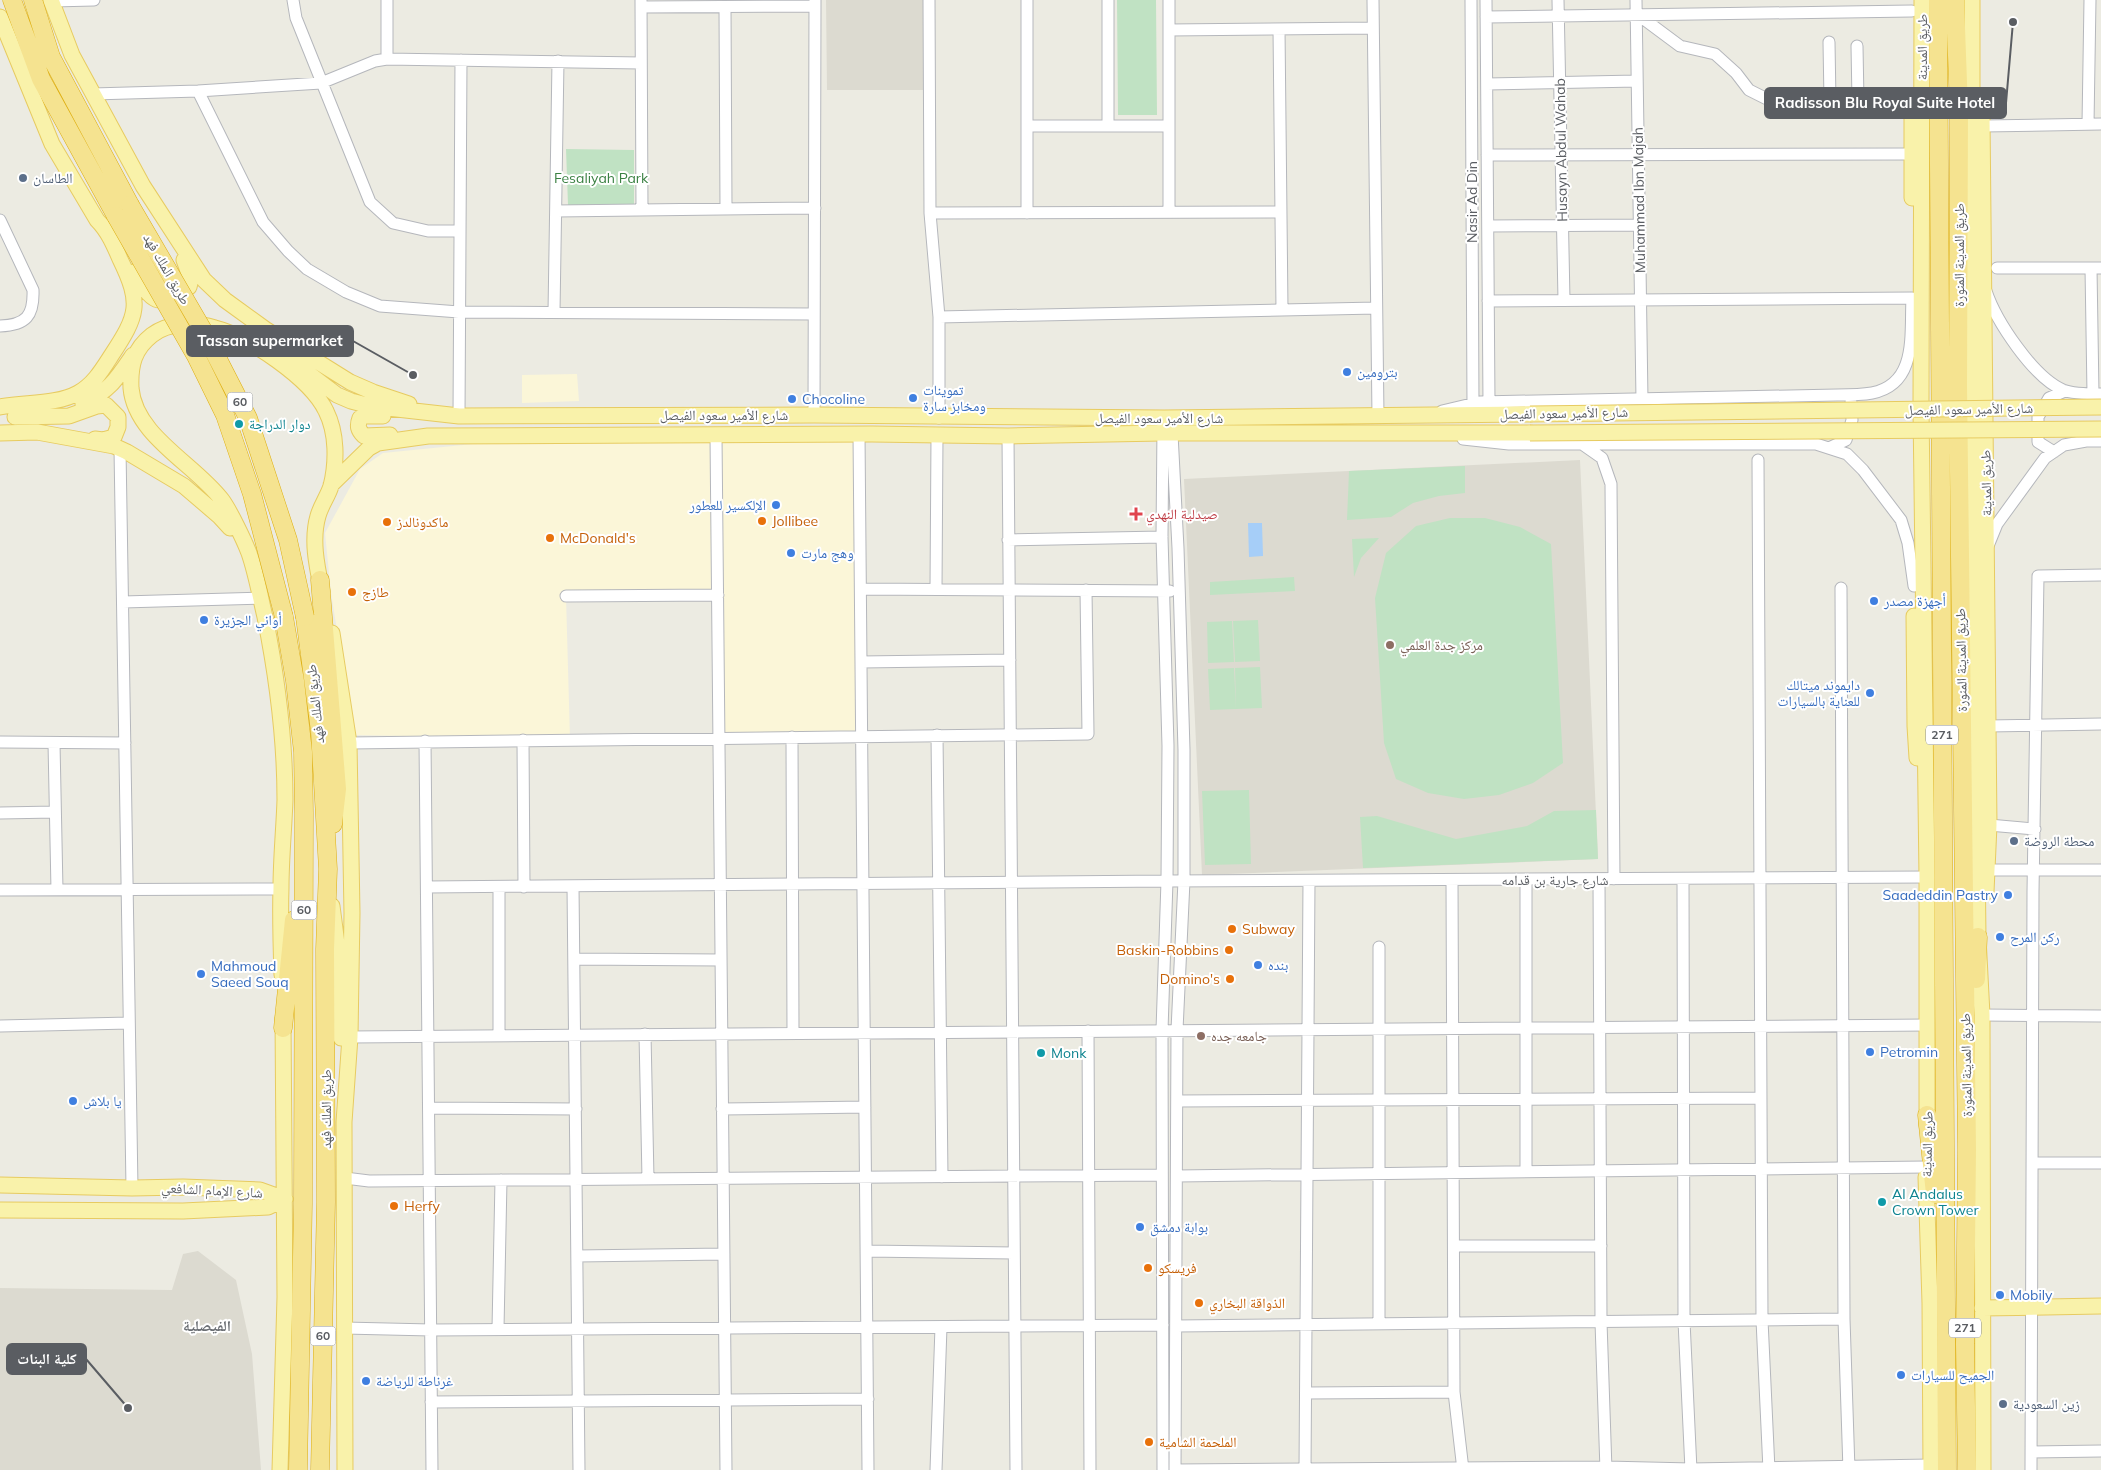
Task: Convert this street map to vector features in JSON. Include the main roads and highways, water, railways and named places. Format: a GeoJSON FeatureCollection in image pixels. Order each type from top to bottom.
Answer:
{"type":"FeatureCollection","features":[{"type":"Feature","properties":{"kind":"highway","name":"طريق الملك فهد"},"geometry":{"type":"LineString","coordinates":[[12,0],[41,79],[111,222],[196,356],[225,415],[252,494],[284,617],[295,681],[303,752],[303,1204],[298,1470]]}},
{"type":"Feature","properties":{"kind":"highway","name":"طريق الملك فهد"},"geometry":{"type":"LineString","coordinates":[[33,0],[51,57],[130,205],[204,332],[248,418],[288,540],[306,618],[320,731],[328,869],[325,949],[326,1202],[320,1470]]}},
{"type":"Feature","properties":{"kind":"highway","name":"طريق المدينة المنورة"},"geometry":{"type":"LineString","coordinates":[[1937,1469],[1946,1401],[1938,0]]}},
{"type":"Feature","properties":{"kind":"highway","name":"طريق المدينة المنورة"},"geometry":{"type":"LineString","coordinates":[[1955,0],[1959,110],[1958,386],[1967,1149],[1966,1470]]}},
{"type":"Feature","properties":{"kind":"highway"},"geometry":{"type":"LineString","coordinates":[[320,580],[337,789],[328,869]]}},
{"type":"Feature","properties":{"kind":"highway"},"geometry":{"type":"LineString","coordinates":[[283,1028],[304,813]]}},
{"type":"Feature","properties":{"kind":"highway"},"geometry":{"type":"LineString","coordinates":[[1967,1149],[1978,937]]}},
{"type":"Feature","properties":{"kind":"highway"},"geometry":{"type":"LineString","coordinates":[[1927,1115],[1946,1295]]}},
{"type":"Feature","properties":{"kind":"highway"},"geometry":{"type":"LineString","coordinates":[[1965,1344],[1977,1470]]}},
{"type":"Feature","properties":{"kind":"main road","name":"طريق المدينة"},"geometry":{"type":"LineString","coordinates":[[1972,0],[1972,408],[1982,730],[1989,826],[1988,870],[1979,965]]}},
{"type":"Feature","properties":{"kind":"main road","name":"طريق المدينة"},"geometry":{"type":"LineString","coordinates":[[1972,0],[1983,126],[1987,550],[1978,937],[1982,1014],[1983,1470]]}},
{"type":"Feature","properties":{"kind":"main road"},"geometry":{"type":"LineString","coordinates":[[51,1],[72,56],[143,186],[204,280],[225,300],[265,329],[350,382],[397,401],[459,416]]}},
{"type":"Feature","properties":{"kind":"main road","name":"طريق المدينة"},"geometry":{"type":"LineString","coordinates":[[1916,4],[1922,123],[1922,431],[1928,1025],[1926,1167],[1937,1469]]}},
{"type":"Feature","properties":{"kind":"main road","name":"طريق المدينة"},"geometry":{"type":"LineString","coordinates":[[1916,4],[1911,154],[1915,726],[1927,877]]}},
{"type":"Feature","properties":{"kind":"main road"},"geometry":{"type":"LineString","coordinates":[[0,17],[52,144],[97,220],[111,222]]}},
{"type":"Feature","properties":{"kind":"main road"},"geometry":{"type":"LineString","coordinates":[[111,222],[146,292],[151,298],[160,301],[170,300],[189,288],[191,279],[188,267],[162,214]]}},
{"type":"Feature","properties":{"kind":"main road"},"geometry":{"type":"LineString","coordinates":[[0,407],[61,399],[79,393],[98,377],[132,322],[135,310],[135,297],[111,222]]}},
{"type":"Feature","properties":{"kind":"main road"},"geometry":{"type":"LineString","coordinates":[[8,417],[78,407],[103,394],[116,380],[135,352],[157,332],[172,326],[188,324],[215,328],[236,336],[277,360],[311,390],[326,409],[334,432],[335,452],[331,485],[318,517],[315,546],[349,743],[352,913],[350,1037],[344,1122]]}},
{"type":"Feature","properties":{"kind":"main road","name":"شارع الأمير سعود الفيصل"},"geometry":{"type":"LineString","coordinates":[[236,336],[269,349],[304,370],[337,395],[351,401],[370,406],[459,416],[814,415],[939,418],[1166,428],[1427,434],[2101,429]]}},
{"type":"Feature","properties":{"kind":"main road"},"geometry":{"type":"LineString","coordinates":[[135,352],[131,383],[132,400],[136,410],[142,420],[163,442],[222,500],[249,552],[273,657],[281,719],[284,799],[280,889],[285,1199],[284,1470]]}},
{"type":"Feature","properties":{"kind":"main road","name":"شارع الأمير سعود الفيصل"},"geometry":{"type":"LineString","coordinates":[[331,485],[369,448],[378,443],[428,436],[523,434],[716,436],[859,434],[1008,436],[1378,416],[1922,410],[2098,399]]}},
{"type":"Feature","properties":{"kind":"main road"},"geometry":{"type":"LineString","coordinates":[[0,433],[37,432],[103,440],[114,437],[118,427],[118,417],[106,405],[97,406],[69,416],[8,417]]}},
{"type":"Feature","properties":{"kind":"main road"},"geometry":{"type":"LineString","coordinates":[[428,436],[364,436],[358,426],[360,418],[364,416],[459,416]]}},
{"type":"Feature","properties":{"kind":"main road"},"geometry":{"type":"LineString","coordinates":[[37,432],[120,449],[184,486],[219,516],[249,552]]}},
{"type":"Feature","properties":{"kind":"main road"},"geometry":{"type":"LineString","coordinates":[[328,869],[337,944],[344,1122],[345,1470]]}},
{"type":"Feature","properties":{"kind":"main road","name":"شارع الإمام الشافعي"},"geometry":{"type":"LineString","coordinates":[[0,1185],[132,1188],[182,1186],[260,1190],[285,1199]]}},
{"type":"Feature","properties":{"kind":"main road"},"geometry":{"type":"LineString","coordinates":[[182,1186],[183,1211]]}},
{"type":"Feature","properties":{"kind":"main road","name":"شارع الإمام الشافعي"},"geometry":{"type":"LineString","coordinates":[[0,1210],[183,1211],[268,1207],[285,1199]]}},
{"type":"Feature","properties":{"kind":"main road"},"geometry":{"type":"LineString","coordinates":[[1982,1308],[2101,1306]]}},
{"type":"Feature","properties":{"kind":"main road"},"geometry":{"type":"LineString","coordinates":[[340,1470],[345,1390]]}},
{"type":"Feature","properties":{"kind":"main road"},"geometry":{"type":"LineString","coordinates":[[280,1470],[283,1416]]}},
{"type":"Feature","properties":{"kind":"water"},"geometry":{"type":"Polygon","coordinates":[[[1248,523],[1262,523],[1263,556],[1249,557],[1248,523]]]}},
{"type":"Feature","properties":{"kind":"place","name":"Radisson Blu Royal Suite Hotel"},"geometry":{"type":"Point","coordinates":[2013,22]}},
{"type":"Feature","properties":{"kind":"place","name":"الطاسان"},"geometry":{"type":"Point","coordinates":[23,178]}},
{"type":"Feature","properties":{"kind":"place","name":"بترومين"},"geometry":{"type":"Point","coordinates":[1347,372]}},
{"type":"Feature","properties":{"kind":"place","name":"Tassan supermarket"},"geometry":{"type":"Point","coordinates":[413,375]}},
{"type":"Feature","properties":{"kind":"place","name":"تموينات ومخابز سارة"},"geometry":{"type":"Point","coordinates":[913,398]}},
{"type":"Feature","properties":{"kind":"place","name":"Chocoline"},"geometry":{"type":"Point","coordinates":[792,399]}},
{"type":"Feature","properties":{"kind":"place","name":"دوار الدراجة"},"geometry":{"type":"Point","coordinates":[239,424]}},
{"type":"Feature","properties":{"kind":"place","name":"الإلكسير للعطور"},"geometry":{"type":"Point","coordinates":[776,505]}},
{"type":"Feature","properties":{"kind":"place","name":"صيدلية النهدي"},"geometry":{"type":"Point","coordinates":[1136,514]}},
{"type":"Feature","properties":{"kind":"place","name":"Jollibee"},"geometry":{"type":"Point","coordinates":[762,521]}},
{"type":"Feature","properties":{"kind":"place","name":"ماكدونالدز"},"geometry":{"type":"Point","coordinates":[387,522]}},
{"type":"Feature","properties":{"kind":"place","name":"McDonald's"},"geometry":{"type":"Point","coordinates":[550,538]}},
{"type":"Feature","properties":{"kind":"place","name":"وهج مارت"},"geometry":{"type":"Point","coordinates":[791,553]}},
{"type":"Feature","properties":{"kind":"place","name":"طازج"},"geometry":{"type":"Point","coordinates":[352,592]}},
{"type":"Feature","properties":{"kind":"place","name":"أجهزة مصدر"},"geometry":{"type":"Point","coordinates":[1874,601]}},
{"type":"Feature","properties":{"kind":"place","name":"أواني الجزيرة"},"geometry":{"type":"Point","coordinates":[204,620]}},
{"type":"Feature","properties":{"kind":"place","name":"مركز جدة العلمي"},"geometry":{"type":"Point","coordinates":[1390,645]}},
{"type":"Feature","properties":{"kind":"place","name":"دايموند ميتالك للعناية بالسيارات"},"geometry":{"type":"Point","coordinates":[1870,693]}},
{"type":"Feature","properties":{"kind":"place","name":"محطة الروضة"},"geometry":{"type":"Point","coordinates":[2014,841]}},
{"type":"Feature","properties":{"kind":"place","name":"Saadeddin Pastry"},"geometry":{"type":"Point","coordinates":[2008,895]}},
{"type":"Feature","properties":{"kind":"place","name":"Subway"},"geometry":{"type":"Point","coordinates":[1232,929]}},
{"type":"Feature","properties":{"kind":"place","name":"ركن المرح"},"geometry":{"type":"Point","coordinates":[2000,937]}},
{"type":"Feature","properties":{"kind":"place","name":"Baskin-Robbins"},"geometry":{"type":"Point","coordinates":[1229,950]}},
{"type":"Feature","properties":{"kind":"place","name":"بنده"},"geometry":{"type":"Point","coordinates":[1258,965]}},
{"type":"Feature","properties":{"kind":"place","name":"Mahmoud Saeed Souq"},"geometry":{"type":"Point","coordinates":[201,974]}},
{"type":"Feature","properties":{"kind":"place","name":"Domino's"},"geometry":{"type":"Point","coordinates":[1230,979]}},
{"type":"Feature","properties":{"kind":"place","name":"جامعه جده"},"geometry":{"type":"Point","coordinates":[1201,1036]}},
{"type":"Feature","properties":{"kind":"place","name":"Petromin"},"geometry":{"type":"Point","coordinates":[1870,1052]}},
{"type":"Feature","properties":{"kind":"place","name":"Monk"},"geometry":{"type":"Point","coordinates":[1041,1053]}},
{"type":"Feature","properties":{"kind":"place","name":"يا بلاش"},"geometry":{"type":"Point","coordinates":[73,1101]}},
{"type":"Feature","properties":{"kind":"place","name":"Al Andalus Crown Tower"},"geometry":{"type":"Point","coordinates":[1882,1202]}},
{"type":"Feature","properties":{"kind":"place","name":"Herfy"},"geometry":{"type":"Point","coordinates":[394,1206]}},
{"type":"Feature","properties":{"kind":"place","name":"بوابة دمشق"},"geometry":{"type":"Point","coordinates":[1140,1227]}},
{"type":"Feature","properties":{"kind":"place","name":"فريسكو"},"geometry":{"type":"Point","coordinates":[1148,1268]}},
{"type":"Feature","properties":{"kind":"place","name":"Mobily"},"geometry":{"type":"Point","coordinates":[2000,1295]}},
{"type":"Feature","properties":{"kind":"place","name":"الذواقة البخاري"},"geometry":{"type":"Point","coordinates":[1199,1303]}},
{"type":"Feature","properties":{"kind":"place","name":"الجميح للسيارات"},"geometry":{"type":"Point","coordinates":[1901,1375]}},
{"type":"Feature","properties":{"kind":"place","name":"غرناطة للرياضة"},"geometry":{"type":"Point","coordinates":[366,1381]}},
{"type":"Feature","properties":{"kind":"place","name":"زين السعودية"},"geometry":{"type":"Point","coordinates":[2003,1404]}},
{"type":"Feature","properties":{"kind":"place","name":"كلية البنات"},"geometry":{"type":"Point","coordinates":[128,1408]}},
{"type":"Feature","properties":{"kind":"place","name":"الملحمة الشامية"},"geometry":{"type":"Point","coordinates":[1149,1442]}},
{"type":"Feature","properties":{"kind":"district","name":"الفيصلية"},"geometry":{"type":"Point","coordinates":[207,1326]}},
{"type":"Feature","properties":{"kind":"park label","name":"Fesaliyah Park"},"geometry":{"type":"Point","coordinates":[601,178]}}]}
